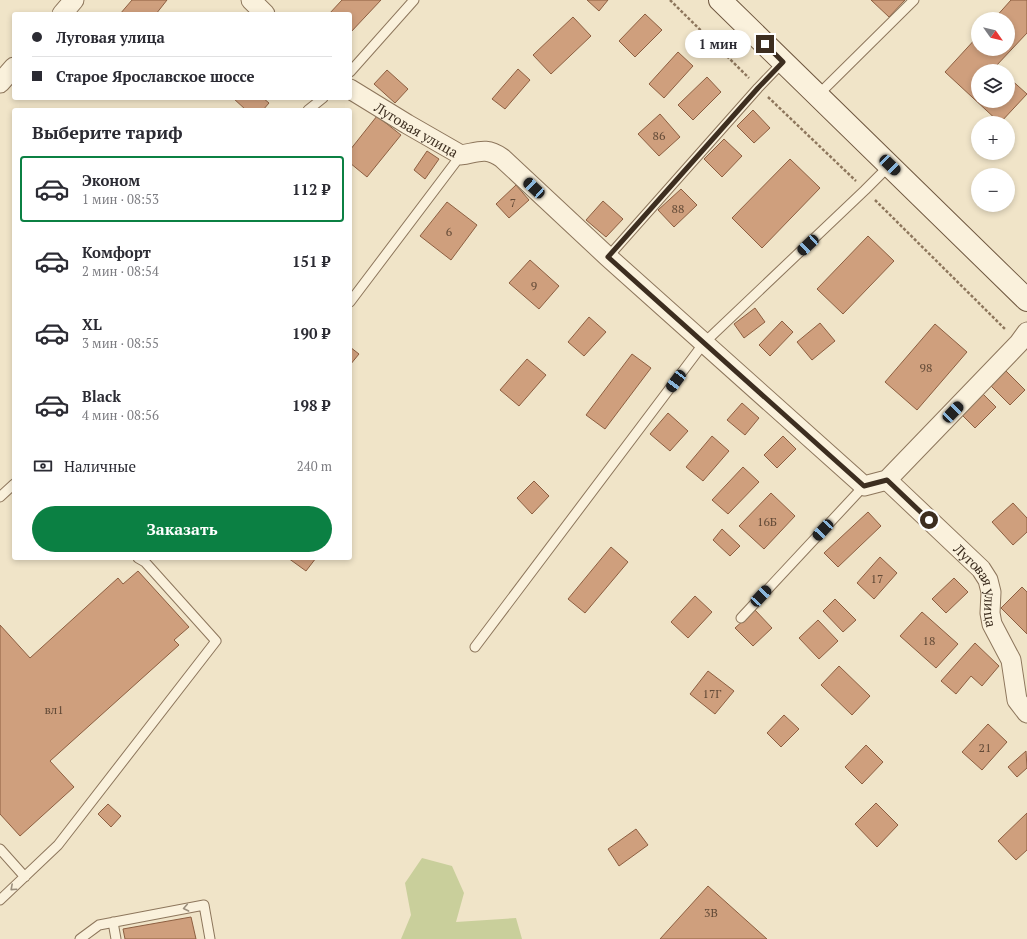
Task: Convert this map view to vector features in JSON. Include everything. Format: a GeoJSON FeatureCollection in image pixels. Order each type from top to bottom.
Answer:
{"type":"FeatureCollection","features":[{"type":"Feature","properties":{"kind":"main road"},"geometry":{"type":"LineString","coordinates":[[720,0],[1027,300]]}},
{"type":"Feature","properties":{"kind":"street"},"geometry":{"type":"LineString","coordinates":[[64,12],[74,0]]}},
{"type":"Feature","properties":{"kind":"street"},"geometry":{"type":"LineString","coordinates":[[250,0],[263,12]]}},
{"type":"Feature","properties":{"kind":"street"},"geometry":{"type":"LineString","coordinates":[[0,83],[12,69]]}},
{"type":"Feature","properties":{"kind":"street","name":"Луговая улица"},"geometry":{"type":"LineString","coordinates":[[352,90],[461,155],[483,151],[493,152],[502,158],[704,344],[864,486]]}},
{"type":"Feature","properties":{"kind":"street"},"geometry":{"type":"LineString","coordinates":[[864,486],[887,480],[1023,337]]}},
{"type":"Feature","properties":{"kind":"street","name":"Луговая улица"},"geometry":{"type":"LineString","coordinates":[[887,480],[981,569],[988,580],[991,592],[990,613],[992,624],[1012,660],[1017,700],[1027,713]]}},
{"type":"Feature","properties":{"kind":"lane"},"geometry":{"type":"LineString","coordinates":[[352,70],[414,0]]}},
{"type":"Feature","properties":{"kind":"lane"},"geometry":{"type":"LineString","coordinates":[[817,96],[914,0]]}},
{"type":"Feature","properties":{"kind":"lane"},"geometry":{"type":"LineString","coordinates":[[608,257],[758,88],[783,62]]}},
{"type":"Feature","properties":{"kind":"lane"},"geometry":{"type":"LineString","coordinates":[[310,108],[320,100]]}},
{"type":"Feature","properties":{"kind":"lane"},"geometry":{"type":"LineString","coordinates":[[352,299],[461,155]]}},
{"type":"Feature","properties":{"kind":"lane"},"geometry":{"type":"LineString","coordinates":[[475,647],[704,344],[890,165]]}},
{"type":"Feature","properties":{"kind":"lane"},"geometry":{"type":"LineString","coordinates":[[0,497],[12,486]]}},
{"type":"Feature","properties":{"kind":"lane"},"geometry":{"type":"LineString","coordinates":[[741,618],[864,486]]}},
{"type":"Feature","properties":{"kind":"lane"},"geometry":{"type":"LineString","coordinates":[[0,900],[26,877],[58,845],[216,641],[145,562],[142,560]]}},
{"type":"Feature","properties":{"kind":"lane"},"geometry":{"type":"LineString","coordinates":[[0,848],[26,877]]}},
{"type":"Feature","properties":{"kind":"lane"},"geometry":{"type":"LineString","coordinates":[[80,939],[99,925],[204,905],[210,939]]}},
{"type":"Feature","properties":{"kind":"lane"},"geometry":{"type":"LineString","coordinates":[[113,922],[116,939]]}},
{"type":"Feature","properties":{"kind":"path"},"geometry":{"type":"LineString","coordinates":[[670,0],[758,88],[1023,337]]}},
{"type":"Feature","properties":{"kind":"green space"},"geometry":{"type":"Polygon","coordinates":[[[422,858],[452,866],[464,893],[456,922],[516,918],[522,939],[401,939],[411,915],[405,883],[422,858]]]}},
{"type":"Feature","properties":{"kind":"building"},"geometry":{"type":"Polygon","coordinates":[[[132,0],[167,0],[158,12],[122,12],[132,0]]]}},
{"type":"Feature","properties":{"kind":"building"},"geometry":{"type":"Polygon","coordinates":[[[342,0],[381,0],[352,31],[352,12],[331,12],[342,0]]]}},
{"type":"Feature","properties":{"kind":"building"},"geometry":{"type":"Polygon","coordinates":[[[587,0],[608,0],[599,11],[587,0]]]}},
{"type":"Feature","properties":{"kind":"building"},"geometry":{"type":"Polygon","coordinates":[[[871,0],[905,0],[889,17],[871,0]]]}},
{"type":"Feature","properties":{"kind":"building"},"geometry":{"type":"Polygon","coordinates":[[[1011,0],[1027,0],[1027,33],[1015,46],[1015,12],[1000,12],[1011,0]]]}},
{"type":"Feature","properties":{"kind":"building"},"geometry":{"type":"Polygon","coordinates":[[[645,14],[662,30],[635,57],[619,41],[645,14]]]}},
{"type":"Feature","properties":{"kind":"building"},"geometry":{"type":"Polygon","coordinates":[[[573,17],[591,36],[551,74],[533,55],[573,17]]]}},
{"type":"Feature","properties":{"kind":"building"},"geometry":{"type":"Polygon","coordinates":[[[971,44],[971,56],[1005,56],[998,64],[971,64],[971,96],[945,72],[971,44]]]}},
{"type":"Feature","properties":{"kind":"building"},"geometry":{"type":"Polygon","coordinates":[[[678,52],[693,66],[664,98],[649,84],[678,52]]]}},
{"type":"Feature","properties":{"kind":"building"},"geometry":{"type":"Polygon","coordinates":[[[518,69],[530,80],[505,109],[492,99],[518,69]]]}},
{"type":"Feature","properties":{"kind":"building"},"geometry":{"type":"Polygon","coordinates":[[[387,70],[408,89],[395,103],[374,84],[387,70]]]}},
{"type":"Feature","properties":{"kind":"building"},"geometry":{"type":"Polygon","coordinates":[[[707,77],[721,92],[693,120],[678,105],[707,77]]]}},
{"type":"Feature","properties":{"kind":"building"},"geometry":{"type":"Polygon","coordinates":[[[1015,83],[1027,94],[1015,107],[1015,83]]]}},
{"type":"Feature","properties":{"kind":"building"},"geometry":{"type":"Polygon","coordinates":[[[235,100],[265,100],[269,103],[265,108],[244,108],[235,100]]]}},
{"type":"Feature","properties":{"kind":"building"},"geometry":{"type":"Polygon","coordinates":[[[984,108],[1014,108],[1007,116],[992,116],[984,108]]]}},
{"type":"Feature","properties":{"kind":"building"},"geometry":{"type":"Polygon","coordinates":[[[753,110],[770,128],[754,143],[737,126],[753,110]]]}},
{"type":"Feature","properties":{"kind":"building"},"geometry":{"type":"Polygon","coordinates":[[[660,114],[680,137],[659,156],[638,134],[660,114]]]}},
{"type":"Feature","properties":{"kind":"building"},"geometry":{"type":"Polygon","coordinates":[[[377,116],[401,135],[367,177],[352,165],[352,147],[377,116]]]}},
{"type":"Feature","properties":{"kind":"building"},"geometry":{"type":"Polygon","coordinates":[[[724,139],[742,156],[722,177],[704,159],[724,139]]]}},
{"type":"Feature","properties":{"kind":"building"},"geometry":{"type":"Polygon","coordinates":[[[427,151],[439,159],[425,179],[414,170],[427,151]]]}},
{"type":"Feature","properties":{"kind":"building"},"geometry":{"type":"Polygon","coordinates":[[[790,159],[820,188],[762,248],[732,218],[790,159]]]}},
{"type":"Feature","properties":{"kind":"building"},"geometry":{"type":"Polygon","coordinates":[[[516,185],[529,200],[509,218],[496,204],[516,185]]]}},
{"type":"Feature","properties":{"kind":"building"},"geometry":{"type":"Polygon","coordinates":[[[681,189],[697,205],[674,227],[658,210],[681,189]]]}},
{"type":"Feature","properties":{"kind":"building"},"geometry":{"type":"Polygon","coordinates":[[[603,201],[623,219],[606,237],[586,220],[603,201]]]}},
{"type":"Feature","properties":{"kind":"building"},"geometry":{"type":"Polygon","coordinates":[[[447,202],[477,225],[451,260],[420,236],[447,202]]]}},
{"type":"Feature","properties":{"kind":"building"},"geometry":{"type":"Polygon","coordinates":[[[868,236],[894,261],[843,314],[817,289],[868,236]]]}},
{"type":"Feature","properties":{"kind":"building"},"geometry":{"type":"Polygon","coordinates":[[[530,260],[559,286],[539,309],[509,283],[530,260]]]}},
{"type":"Feature","properties":{"kind":"building"},"geometry":{"type":"Polygon","coordinates":[[[755,308],[765,322],[744,338],[734,324],[755,308]]]}},
{"type":"Feature","properties":{"kind":"building"},"geometry":{"type":"Polygon","coordinates":[[[589,317],[606,332],[584,356],[568,342],[589,317]]]}},
{"type":"Feature","properties":{"kind":"building"},"geometry":{"type":"Polygon","coordinates":[[[782,321],[793,332],[770,356],[759,345],[782,321]]]}},
{"type":"Feature","properties":{"kind":"building"},"geometry":{"type":"Polygon","coordinates":[[[820,323],[835,341],[812,360],[797,342],[820,323]]]}},
{"type":"Feature","properties":{"kind":"building"},"geometry":{"type":"Polygon","coordinates":[[[935,324],[967,352],[917,410],[885,382],[935,324]]]}},
{"type":"Feature","properties":{"kind":"building"},"geometry":{"type":"Polygon","coordinates":[[[352,349],[359,354],[352,363],[352,349]]]}},
{"type":"Feature","properties":{"kind":"building"},"geometry":{"type":"Polygon","coordinates":[[[632,354],[651,368],[605,429],[586,415],[632,354]]]}},
{"type":"Feature","properties":{"kind":"building"},"geometry":{"type":"Polygon","coordinates":[[[527,359],[546,375],[519,406],[500,390],[527,359]]]}},
{"type":"Feature","properties":{"kind":"building"},"geometry":{"type":"Polygon","coordinates":[[[1006,371],[1025,390],[1010,405],[991,386],[1006,371]]]}},
{"type":"Feature","properties":{"kind":"building"},"geometry":{"type":"Polygon","coordinates":[[[981,392],[996,407],[975,428],[960,413],[981,392]]]}},
{"type":"Feature","properties":{"kind":"building"},"geometry":{"type":"Polygon","coordinates":[[[742,403],[759,418],[745,435],[727,420],[742,403]]]}},
{"type":"Feature","properties":{"kind":"building"},"geometry":{"type":"Polygon","coordinates":[[[668,413],[688,431],[670,451],[650,434],[668,413]]]}},
{"type":"Feature","properties":{"kind":"building"},"geometry":{"type":"Polygon","coordinates":[[[712,436],[729,451],[703,481],[686,467],[712,436]]]}},
{"type":"Feature","properties":{"kind":"building"},"geometry":{"type":"Polygon","coordinates":[[[783,436],[796,449],[777,468],[764,455],[783,436]]]}},
{"type":"Feature","properties":{"kind":"building"},"geometry":{"type":"Polygon","coordinates":[[[743,467],[759,482],[728,514],[712,500],[743,467]]]}},
{"type":"Feature","properties":{"kind":"building"},"geometry":{"type":"Polygon","coordinates":[[[534,481],[549,496],[532,514],[517,498],[534,481]]]}},
{"type":"Feature","properties":{"kind":"building"},"geometry":{"type":"Polygon","coordinates":[[[771,493],[795,516],[764,549],[739,526],[771,493]]]}},
{"type":"Feature","properties":{"kind":"building"},"geometry":{"type":"Polygon","coordinates":[[[1013,503],[1027,518],[1027,532],[1013,545],[992,522],[1013,503]]]}},
{"type":"Feature","properties":{"kind":"building"},"geometry":{"type":"Polygon","coordinates":[[[868,512],[881,526],[838,567],[824,553],[868,512]]]}},
{"type":"Feature","properties":{"kind":"building"},"geometry":{"type":"Polygon","coordinates":[[[722,529],[740,546],[730,556],[713,540],[722,529]]]}},
{"type":"Feature","properties":{"kind":"building"},"geometry":{"type":"Polygon","coordinates":[[[611,547],[628,562],[585,613],[568,599],[611,547]]]}},
{"type":"Feature","properties":{"kind":"building"},"geometry":{"type":"Polygon","coordinates":[[[880,557],[897,573],[874,599],[857,583],[880,557]]]}},
{"type":"Feature","properties":{"kind":"building"},"geometry":{"type":"Polygon","coordinates":[[[291,560],[314,560],[306,571],[291,560]]]}},
{"type":"Feature","properties":{"kind":"building"},"geometry":{"type":"Polygon","coordinates":[[[138,571],[189,627],[174,640],[179,645],[50,761],[74,787],[20,836],[0,814],[0,625],[30,658],[118,578],[123,584],[138,571]]]}},
{"type":"Feature","properties":{"kind":"building"},"geometry":{"type":"Polygon","coordinates":[[[954,578],[968,592],[946,613],[932,599],[954,578]]]}},
{"type":"Feature","properties":{"kind":"building"},"geometry":{"type":"Polygon","coordinates":[[[1022,587],[1027,592],[1027,634],[1001,608],[1022,587]]]}},
{"type":"Feature","properties":{"kind":"building"},"geometry":{"type":"Polygon","coordinates":[[[695,596],[712,612],[688,638],[671,622],[695,596]]]}},
{"type":"Feature","properties":{"kind":"building"},"geometry":{"type":"Polygon","coordinates":[[[835,599],[856,620],[843,632],[823,611],[835,599]]]}},
{"type":"Feature","properties":{"kind":"building"},"geometry":{"type":"Polygon","coordinates":[[[755,610],[772,628],[753,646],[735,628],[755,610]]]}},
{"type":"Feature","properties":{"kind":"building"},"geometry":{"type":"Polygon","coordinates":[[[922,612],[958,644],[936,668],[900,636],[922,612]]]}},
{"type":"Feature","properties":{"kind":"building"},"geometry":{"type":"Polygon","coordinates":[[[818,620],[838,641],[819,659],[799,638],[818,620]]]}},
{"type":"Feature","properties":{"kind":"building"},"geometry":{"type":"Polygon","coordinates":[[[975,643],[999,666],[982,686],[971,676],[956,694],[941,681],[975,643]]]}},
{"type":"Feature","properties":{"kind":"building"},"geometry":{"type":"Polygon","coordinates":[[[839,666],[870,696],[852,715],[821,685],[839,666]]]}},
{"type":"Feature","properties":{"kind":"building"},"geometry":{"type":"Polygon","coordinates":[[[708,671],[734,691],[715,714],[690,694],[708,671]]]}},
{"type":"Feature","properties":{"kind":"building"},"geometry":{"type":"Polygon","coordinates":[[[784,715],[799,729],[781,747],[767,733],[784,715]]]}},
{"type":"Feature","properties":{"kind":"building"},"geometry":{"type":"Polygon","coordinates":[[[988,724],[1007,742],[982,770],[962,752],[988,724]]]}},
{"type":"Feature","properties":{"kind":"building"},"geometry":{"type":"Polygon","coordinates":[[[866,745],[883,762],[862,784],[845,767],[866,745]]]}},
{"type":"Feature","properties":{"kind":"building"},"geometry":{"type":"Polygon","coordinates":[[[1026,751],[1027,768],[1017,777],[1008,767],[1026,751]]]}},
{"type":"Feature","properties":{"kind":"building"},"geometry":{"type":"Polygon","coordinates":[[[876,803],[898,825],[877,847],[855,824],[876,803]]]}},
{"type":"Feature","properties":{"kind":"building"},"geometry":{"type":"Polygon","coordinates":[[[108,804],[121,816],[111,827],[98,814],[108,804]]]}},
{"type":"Feature","properties":{"kind":"building"},"geometry":{"type":"Polygon","coordinates":[[[1027,813],[1027,850],[1016,860],[998,841],[1027,813]]]}},
{"type":"Feature","properties":{"kind":"building"},"geometry":{"type":"Polygon","coordinates":[[[636,829],[648,845],[619,866],[608,849],[636,829]]]}},
{"type":"Feature","properties":{"kind":"building"},"geometry":{"type":"Polygon","coordinates":[[[708,886],[767,939],[660,939],[708,886]]]}},
{"type":"Feature","properties":{"kind":"building"},"geometry":{"type":"Polygon","coordinates":[[[191,917],[196,939],[125,939],[123,929],[191,917]]]}},
{"type":"Feature","properties":{"kind":"route"},"geometry":{"type":"LineString","coordinates":[[765,44],[783,62],[758,88],[608,257],[864,486],[887,480],[929,520]]}}]}
